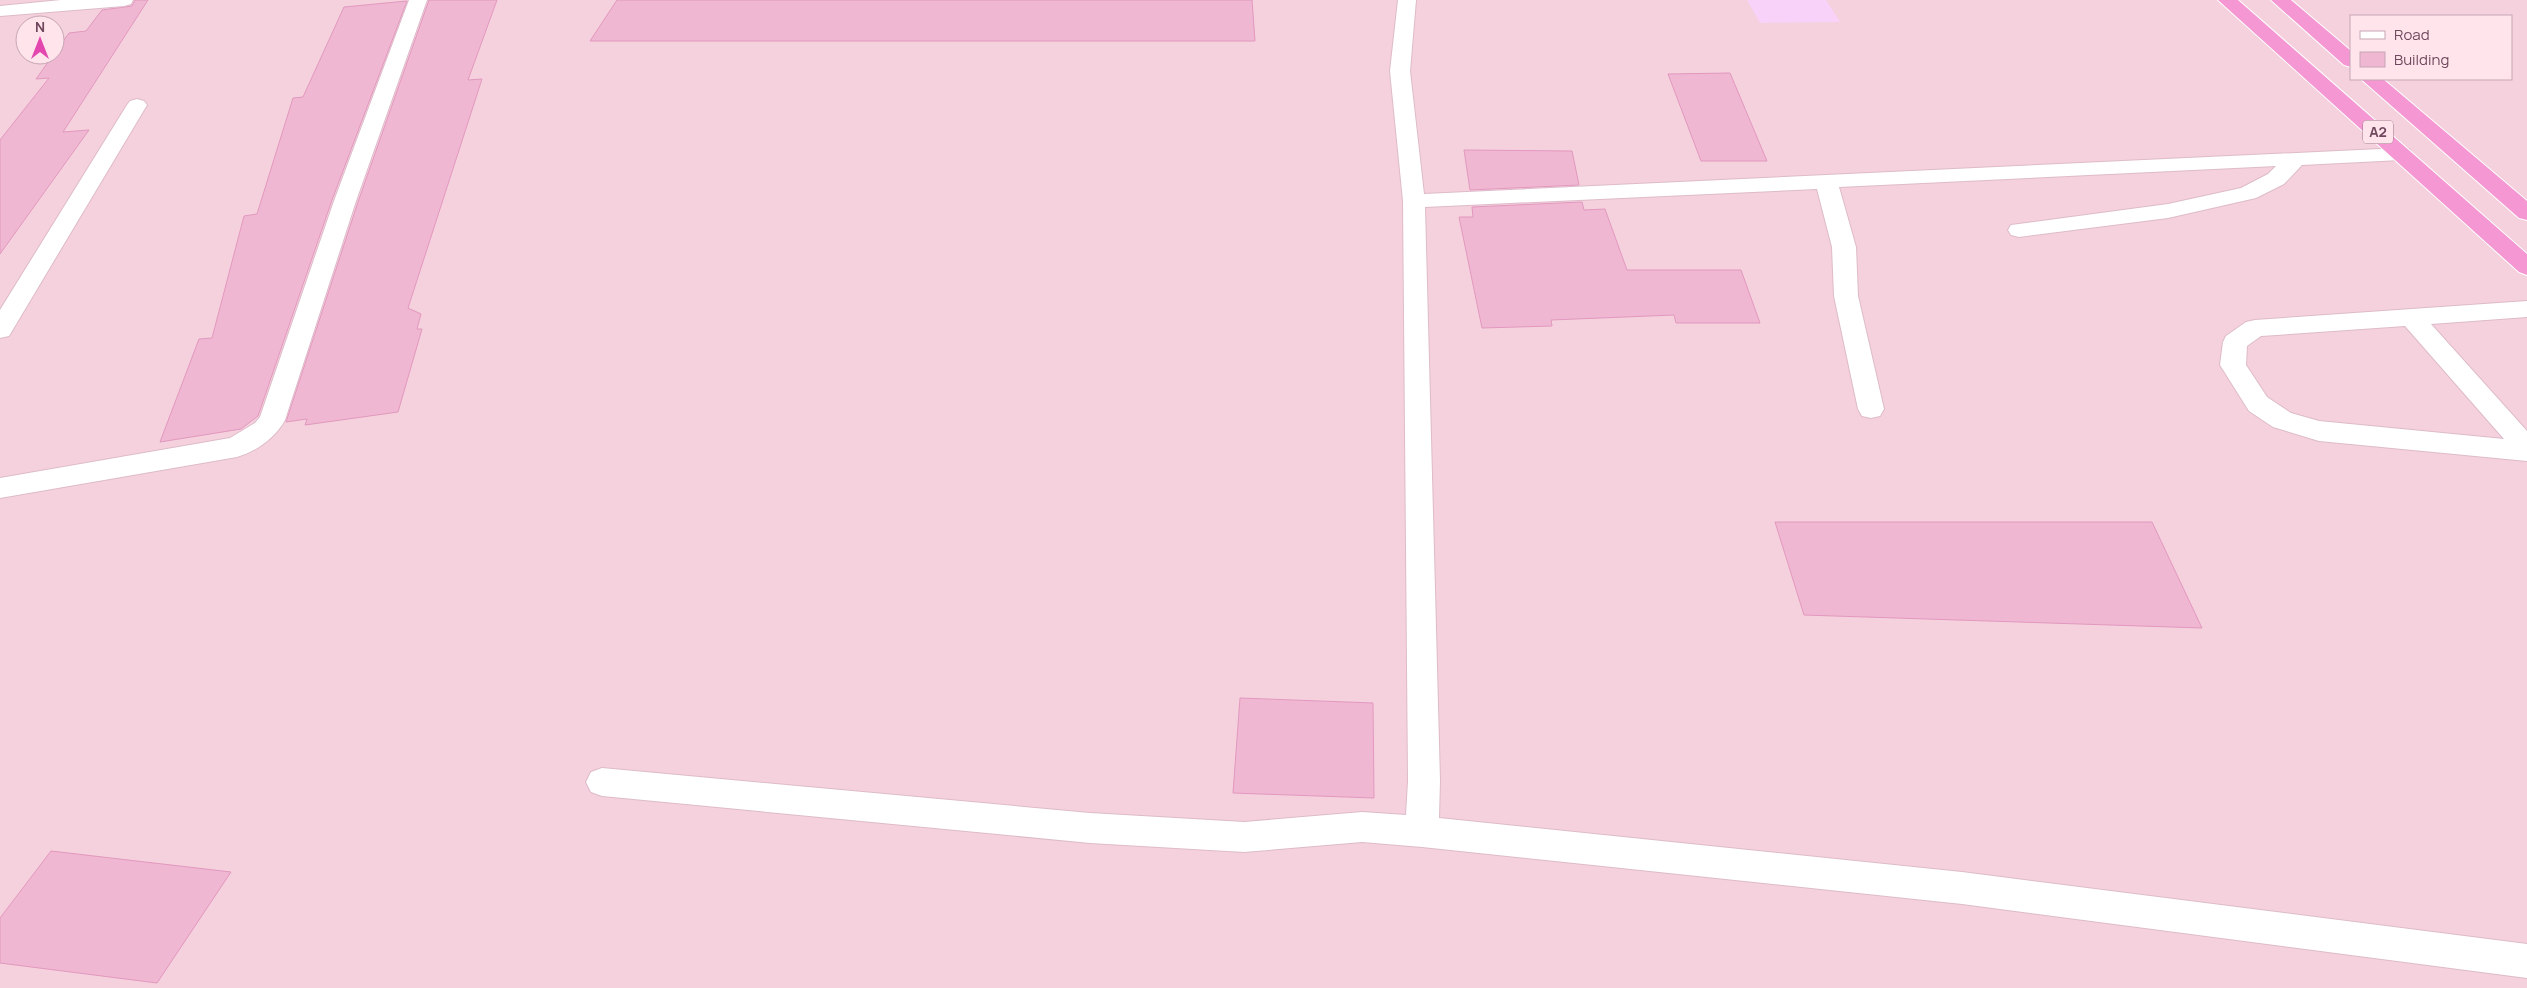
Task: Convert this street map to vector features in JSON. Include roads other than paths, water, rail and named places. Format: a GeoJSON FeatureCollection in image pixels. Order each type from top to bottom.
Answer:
{"type":"FeatureCollection","features":[{"type":"Feature","properties":{"kind":"highway","name":"A2"},"geometry":{"type":"LineString","coordinates":[[2227,0],[2527,266]]}},
{"type":"Feature","properties":{"kind":"highway"},"geometry":{"type":"LineString","coordinates":[[2280,0],[2350,60]]}},
{"type":"Feature","properties":{"kind":"highway","name":"A2"},"geometry":{"type":"LineString","coordinates":[[2372,80],[2527,213]]}},
{"type":"Feature","properties":{"kind":"street"},"geometry":{"type":"LineString","coordinates":[[5,8],[124,0]]}},
{"type":"Feature","properties":{"kind":"street"},"geometry":{"type":"LineString","coordinates":[[0,488],[237,447],[264,430],[272,420],[345,201],[418,0]]}},
{"type":"Feature","properties":{"kind":"street"},"geometry":{"type":"LineString","coordinates":[[1407,0],[1400,70],[1414,201],[1424,771],[1422,832]]}},
{"type":"Feature","properties":{"kind":"street"},"geometry":{"type":"LineString","coordinates":[[0,330],[137,105]]}},
{"type":"Feature","properties":{"kind":"street"},"geometry":{"type":"LineString","coordinates":[[1414,201],[2402,154]]}},
{"type":"Feature","properties":{"kind":"street"},"geometry":{"type":"LineString","coordinates":[[2019,230],[2168,211],[2248,193],[2276,179],[2296,159]]}},
{"type":"Feature","properties":{"kind":"street"},"geometry":{"type":"LineString","coordinates":[[1826,181],[1844,247],[1846,296],[1871,409]]}},
{"type":"Feature","properties":{"kind":"street"},"geometry":{"type":"LineString","coordinates":[[2527,309],[2255,328],[2235,342],[2233,365],[2258,404],[2282,420],[2319,431],[2527,449]]}},
{"type":"Feature","properties":{"kind":"street"},"geometry":{"type":"LineString","coordinates":[[2411,317],[2527,449]]}},
{"type":"Feature","properties":{"kind":"street"},"geometry":{"type":"LineString","coordinates":[[602,782],[1090,828],[1244,837],[1362,827],[1422,832],[1962,888],[2527,961]]}}]}
